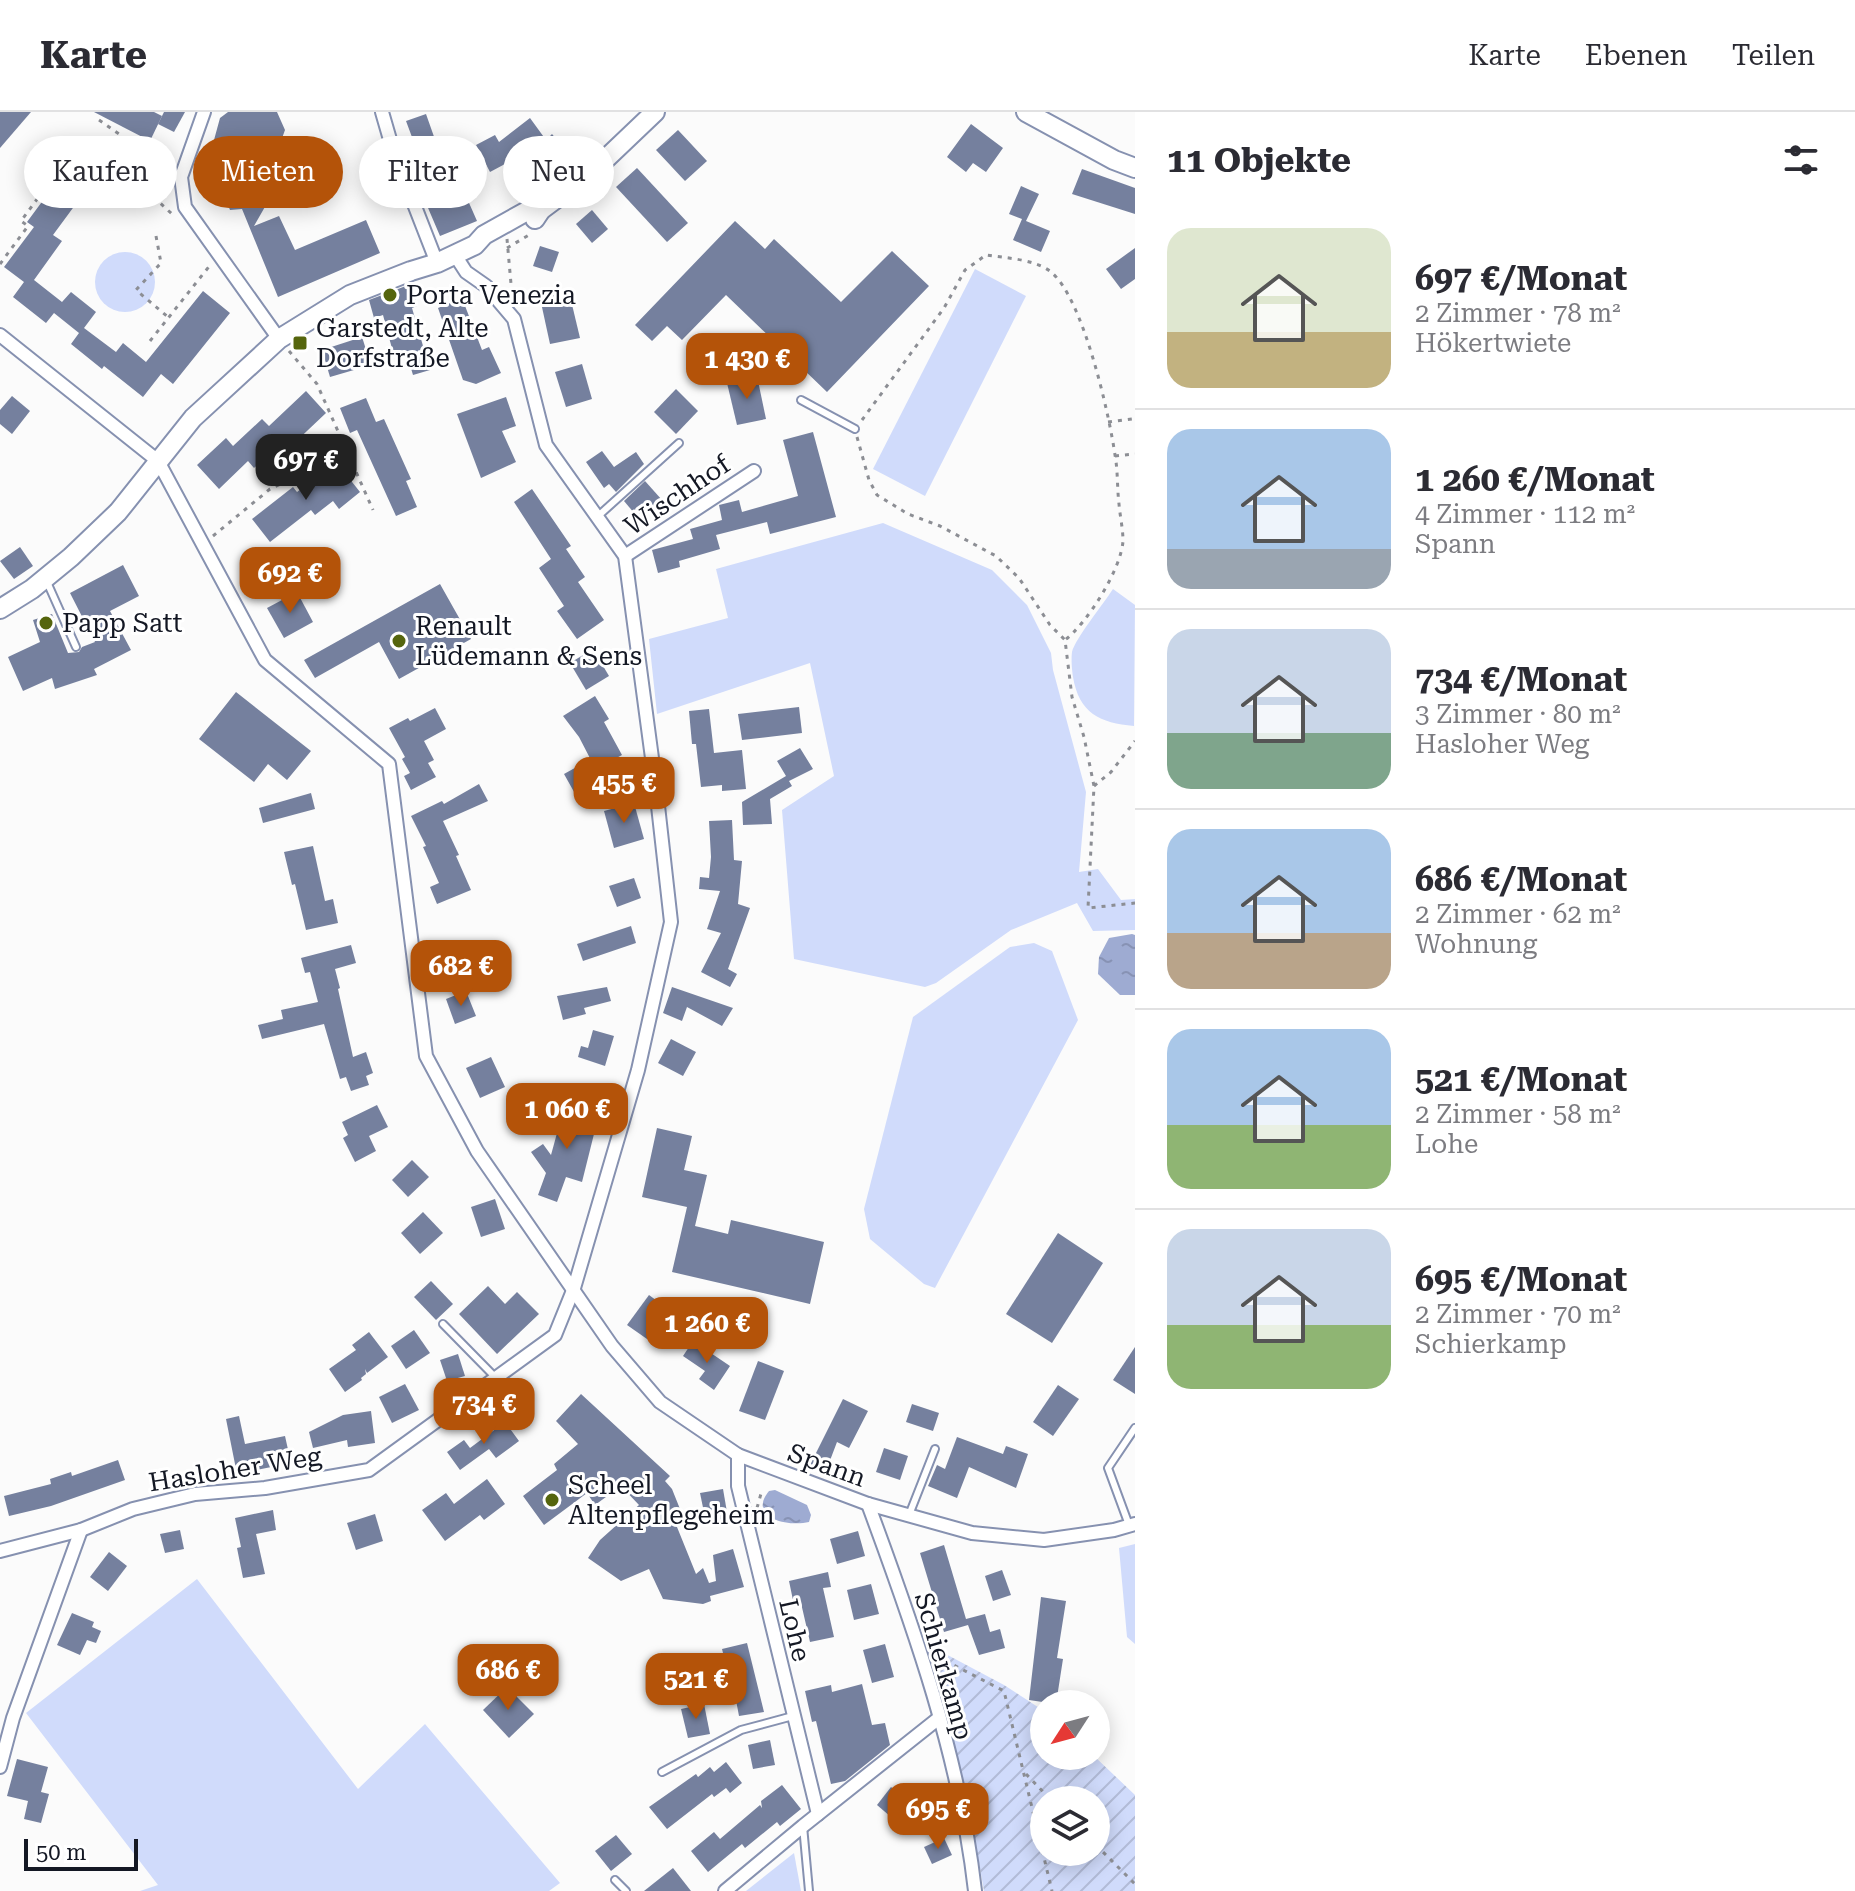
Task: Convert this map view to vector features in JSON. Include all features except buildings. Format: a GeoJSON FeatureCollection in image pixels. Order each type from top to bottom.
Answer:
{"type":"FeatureCollection","features":[{"type":"Feature","properties":{"kind":"main road"},"geometry":{"type":"LineString","coordinates":[[475,245],[490,244],[532,222],[541,210],[592,172],[655,112]]}},
{"type":"Feature","properties":{"kind":"main road"},"geometry":{"type":"LineString","coordinates":[[1026,112],[1114,160],[1135,168]]}},
{"type":"Feature","properties":{"kind":"main road"},"geometry":{"type":"LineString","coordinates":[[0,609],[46,578],[118,512],[193,418],[279,339],[350,295],[455,255],[527,211],[541,210]]}},
{"type":"Feature","properties":{"kind":"street"},"geometry":{"type":"LineString","coordinates":[[204,112],[181,177],[185,207],[279,339]]}},
{"type":"Feature","properties":{"kind":"street"},"geometry":{"type":"LineString","coordinates":[[382,112],[393,150],[437,263]]}},
{"type":"Feature","properties":{"kind":"street"},"geometry":{"type":"LineString","coordinates":[[455,255],[466,272],[486,286],[514,319],[546,445],[625,556]]}},
{"type":"Feature","properties":{"kind":"street"},"geometry":{"type":"LineString","coordinates":[[0,335],[158,461]]}},
{"type":"Feature","properties":{"kind":"street","name":"Spann"},"geometry":{"type":"LineString","coordinates":[[158,461],[265,660],[389,764],[426,1056],[477,1151],[612,1346],[660,1402],[738,1455],[868,1504],[972,1533],[1044,1540],[1114,1530],[1132,1524]]}},
{"type":"Feature","properties":{"kind":"street","name":"Wischhof"},"geometry":{"type":"LineString","coordinates":[[625,556],[754,471]]}},
{"type":"Feature","properties":{"kind":"street","name":"Hasloher Weg"},"geometry":{"type":"LineString","coordinates":[[0,1551],[81,1530],[133,1509],[195,1494],[265,1488],[369,1470],[555,1335],[574,1288],[638,1070],[671,922],[625,556]]}},
{"type":"Feature","properties":{"kind":"street","name":"Lohe"},"geometry":{"type":"LineString","coordinates":[[738,1455],[738,1486],[818,1814]]}},
{"type":"Feature","properties":{"kind":"street","name":"Schierkamp"},"geometry":{"type":"LineString","coordinates":[[868,1504],[903,1599],[939,1718],[970,1853],[975,1891]]}},
{"type":"Feature","properties":{"kind":"street"},"geometry":{"type":"LineString","coordinates":[[1,1761],[27,1676],[81,1530]]}},
{"type":"Feature","properties":{"kind":"street"},"geometry":{"type":"LineString","coordinates":[[725,1891],[939,1718]]}},
{"type":"Feature","properties":{"kind":"lane"},"geometry":{"type":"LineString","coordinates":[[801,400],[855,429]]}},
{"type":"Feature","properties":{"kind":"lane"},"geometry":{"type":"LineString","coordinates":[[597,517],[679,443]]}},
{"type":"Feature","properties":{"kind":"lane"},"geometry":{"type":"LineString","coordinates":[[46,578],[76,647]]}},
{"type":"Feature","properties":{"kind":"lane"},"geometry":{"type":"LineString","coordinates":[[443,1324],[496,1378]]}},
{"type":"Feature","properties":{"kind":"lane"},"geometry":{"type":"LineString","coordinates":[[1132,1524],[1108,1468],[1135,1428]]}},
{"type":"Feature","properties":{"kind":"lane"},"geometry":{"type":"LineString","coordinates":[[909,1515],[935,1449]]}},
{"type":"Feature","properties":{"kind":"lane"},"geometry":{"type":"LineString","coordinates":[[662,1772],[741,1730],[793,1716]]}},
{"type":"Feature","properties":{"kind":"lane"},"geometry":{"type":"LineString","coordinates":[[803,1826],[809,1891]]}},
{"type":"Feature","properties":{"kind":"lane"},"geometry":{"type":"LineString","coordinates":[[615,1880],[626,1891]]}},
{"type":"Feature","properties":{"kind":"path"},"geometry":{"type":"LineString","coordinates":[[99,120],[181,177]]}},
{"type":"Feature","properties":{"kind":"path"},"geometry":{"type":"LineString","coordinates":[[0,264],[28,226],[21,221],[54,176],[67,172],[91,147],[124,170],[174,215],[185,207]]}},
{"type":"Feature","properties":{"kind":"path"},"geometry":{"type":"LineString","coordinates":[[156,236],[161,263],[136,290],[168,317]]}},
{"type":"Feature","properties":{"kind":"path"},"geometry":{"type":"LineString","coordinates":[[507,236],[514,319]]}},
{"type":"Feature","properties":{"kind":"path"},"geometry":{"type":"LineString","coordinates":[[150,341],[218,255]]}},
{"type":"Feature","properties":{"kind":"path"},"geometry":{"type":"LineString","coordinates":[[1065,640],[1078,630],[1114,572],[1123,542],[1115,456],[1077,310],[1069,294],[1051,272],[1041,267],[986,255],[965,270],[944,308],[855,429],[869,480],[877,495],[908,514],[940,526],[996,556],[1019,578],[1050,625],[1065,640],[1072,697],[1094,786],[1088,908],[1135,903]]}},
{"type":"Feature","properties":{"kind":"path"},"geometry":{"type":"LineString","coordinates":[[279,339],[317,384],[373,510]]}},
{"type":"Feature","properties":{"kind":"path"},"geometry":{"type":"LineString","coordinates":[[1108,422],[1132,419],[1135,422]]}},
{"type":"Feature","properties":{"kind":"path"},"geometry":{"type":"LineString","coordinates":[[204,544],[270,489],[348,453]]}},
{"type":"Feature","properties":{"kind":"path"},"geometry":{"type":"LineString","coordinates":[[1115,456],[1135,454]]}},
{"type":"Feature","properties":{"kind":"path"},"geometry":{"type":"LineString","coordinates":[[1094,786],[1111,772],[1135,741]]}},
{"type":"Feature","properties":{"kind":"path"},"geometry":{"type":"LineString","coordinates":[[757,1508],[762,1490]]}},
{"type":"Feature","properties":{"kind":"path"},"geometry":{"type":"LineString","coordinates":[[754,1497],[760,1498]]}},
{"type":"Feature","properties":{"kind":"path"},"geometry":{"type":"LineString","coordinates":[[920,1657],[942,1659],[1004,1691],[1052,1891]]}},
{"type":"Feature","properties":{"kind":"path"},"geometry":{"type":"LineString","coordinates":[[1025,1774],[1037,1786]]}},
{"type":"Feature","properties":{"kind":"path"},"geometry":{"type":"LineString","coordinates":[[1110,1859],[1135,1884]]}},
{"type":"Feature","properties":{"kind":"shaded area"},"geometry":{"type":"Polygon","coordinates":[[[125,252],[137,254],[146,261],[153,270],[153,294],[146,303],[137,310],[125,312],[113,310],[104,303],[97,294],[95,282],[97,270],[104,261],[113,254],[125,252]]]}},
{"type":"Feature","properties":{"kind":"shaded area"},"geometry":{"type":"Polygon","coordinates":[[[975,269],[1026,296],[925,496],[873,469],[975,269]]]}},
{"type":"Feature","properties":{"kind":"shaded area"},"geometry":{"type":"Polygon","coordinates":[[[883,523],[992,570],[1027,605],[1051,653],[1086,792],[1079,872],[1098,869],[1121,900],[1135,899],[1135,930],[1093,931],[1077,903],[1011,930],[936,983],[925,987],[794,959],[782,810],[834,776],[810,663],[657,714],[649,639],[728,618],[716,569],[883,523]]]}},
{"type":"Feature","properties":{"kind":"shaded area"},"geometry":{"type":"Polygon","coordinates":[[[1113,589],[1135,605],[1134,726],[1111,722],[1093,714],[1080,699],[1073,677],[1074,646],[1113,589]]]}},
{"type":"Feature","properties":{"kind":"shaded area"},"geometry":{"type":"Polygon","coordinates":[[[1034,943],[1052,951],[1078,1020],[935,1288],[924,1284],[870,1239],[864,1209],[913,1017],[1010,947],[1034,943]]]}},
{"type":"Feature","properties":{"kind":"shaded area"},"geometry":{"type":"Polygon","coordinates":[[[1135,1544],[1135,1644],[1127,1637],[1119,1548],[1135,1544]]]}},
{"type":"Feature","properties":{"kind":"shaded area"},"geometry":{"type":"Polygon","coordinates":[[[197,1579],[358,1789],[425,1724],[560,1883],[549,1891],[140,1891],[158,1885],[26,1713],[197,1579]]]}},
{"type":"Feature","properties":{"kind":"shaded area"},"geometry":{"type":"Polygon","coordinates":[[[925,1643],[1030,1702],[1030,1770],[1109,1770],[1135,1795],[1135,1891],[984,1891],[966,1790],[925,1643]]]}},
{"type":"Feature","properties":{"kind":"shaded area"},"geometry":{"type":"Polygon","coordinates":[[[794,1853],[801,1891],[746,1891],[794,1853]]]}},
{"type":"Feature","properties":{"kind":"water"},"geometry":{"type":"Polygon","coordinates":[[[1135,935],[1135,995],[1120,995],[1098,974],[1099,957],[1109,938],[1135,935]]]}},
{"type":"Feature","properties":{"kind":"water"},"geometry":{"type":"Polygon","coordinates":[[[775,1490],[807,1505],[811,1515],[809,1522],[781,1522],[766,1514],[764,1500],[769,1491],[775,1490]]]}},
{"type":"Feature","properties":{"kind":"place","name":"Porta Venezia"},"geometry":{"type":"Point","coordinates":[390,295]}},
{"type":"Feature","properties":{"kind":"place","name":"Garstedt, Alte Dorfstraße"},"geometry":{"type":"Point","coordinates":[300,343]}},
{"type":"Feature","properties":{"kind":"place","name":"Papp Satt"},"geometry":{"type":"Point","coordinates":[46,623]}},
{"type":"Feature","properties":{"kind":"place","name":"Renault Lüdemann & Sens"},"geometry":{"type":"Point","coordinates":[399,641]}},
{"type":"Feature","properties":{"kind":"place","name":"Scheel Altenpflegeheim"},"geometry":{"type":"Point","coordinates":[552,1500]}}]}
